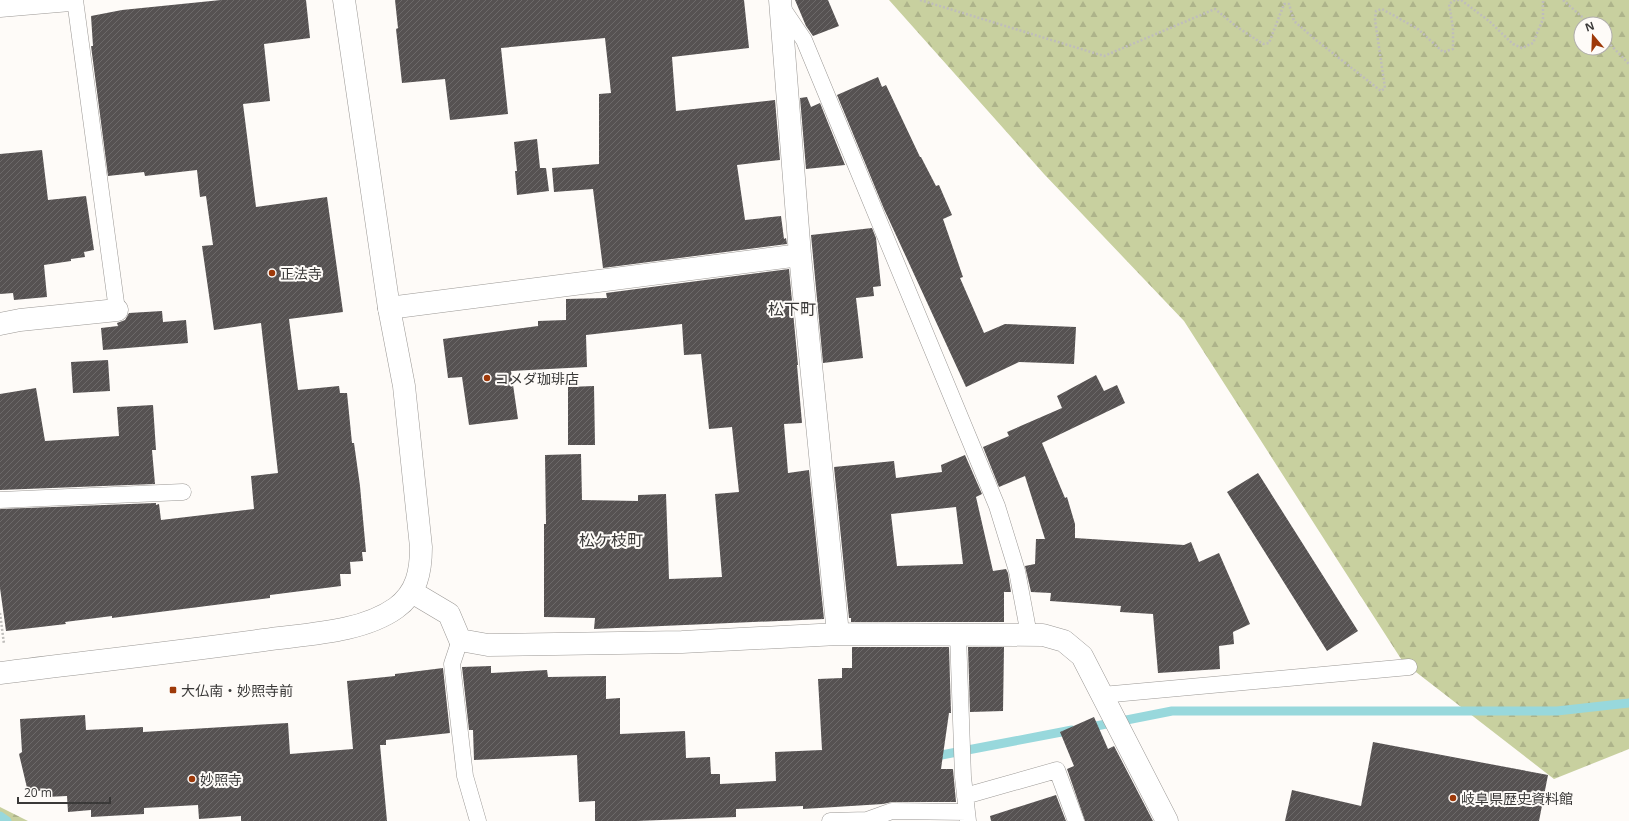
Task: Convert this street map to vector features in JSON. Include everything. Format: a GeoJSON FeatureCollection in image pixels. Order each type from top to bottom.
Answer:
{"type":"FeatureCollection","features":[{"type":"Feature","properties":{"kind":"street"},"geometry":{"type":"LineString","coordinates":[[0,6],[70,0]]}},
{"type":"Feature","properties":{"kind":"street"},"geometry":{"type":"LineString","coordinates":[[0,672],[198,649],[345,628],[371,621],[396,608],[412,592],[421,564],[421,547],[404,386],[389,308],[344,0]]}},
{"type":"Feature","properties":{"kind":"street"},"geometry":{"type":"LineString","coordinates":[[780,3],[800,256],[838,634]]}},
{"type":"Feature","properties":{"kind":"street"},"geometry":{"type":"LineString","coordinates":[[389,308],[800,256]]}},
{"type":"Feature","properties":{"kind":"street"},"geometry":{"type":"LineString","coordinates":[[0,324],[20,320],[117,310]]}},
{"type":"Feature","properties":{"kind":"street"},"geometry":{"type":"LineString","coordinates":[[412,592],[449,614],[460,640],[488,645],[682,642],[838,634],[1043,635],[1064,641],[1082,656],[1167,821]]}},
{"type":"Feature","properties":{"kind":"lane"},"geometry":{"type":"LineString","coordinates":[[75,0],[117,310]]}},
{"type":"Feature","properties":{"kind":"lane"},"geometry":{"type":"LineString","coordinates":[[780,3],[804,40],[997,506],[1017,571],[1029,635]]}},
{"type":"Feature","properties":{"kind":"lane"},"geometry":{"type":"LineString","coordinates":[[0,500],[182,492]]}},
{"type":"Feature","properties":{"kind":"lane"},"geometry":{"type":"LineString","coordinates":[[958,634],[963,777],[967,810]]}},
{"type":"Feature","properties":{"kind":"lane"},"geometry":{"type":"LineString","coordinates":[[460,640],[452,664],[465,776],[478,821]]}},
{"type":"Feature","properties":{"kind":"lane"},"geometry":{"type":"LineString","coordinates":[[1102,695],[1409,666]]}},
{"type":"Feature","properties":{"kind":"lane"},"geometry":{"type":"LineString","coordinates":[[830,821],[867,820],[892,811],[967,810],[1057,770],[1076,821]]}},
{"type":"Feature","properties":{"kind":"path"},"geometry":{"type":"LineString","coordinates":[[920,0],[1104,56],[1215,9],[1237,28],[1263,44],[1270,43],[1284,4],[1289,4],[1294,21],[1381,91],[1385,88],[1375,20],[1376,11],[1382,9],[1418,29],[1443,52],[1453,49],[1453,28],[1449,4],[1455,0],[1461,0],[1489,21],[1514,44],[1522,48],[1533,43],[1543,19],[1542,0]]}},
{"type":"Feature","properties":{"kind":"path"},"geometry":{"type":"LineString","coordinates":[[1563,0],[1581,16]]}},
{"type":"Feature","properties":{"kind":"path"},"geometry":{"type":"LineString","coordinates":[[1613,47],[1629,64]]}},
{"type":"Feature","properties":{"kind":"path"},"geometry":{"type":"LineString","coordinates":[[0,613],[4,644]]}},
{"type":"Feature","properties":{"kind":"green space"},"geometry":{"type":"Polygon","coordinates":[[[889,0],[1629,0],[1629,749],[1554,779],[1403,662],[1184,321],[1044,174],[889,0]]]}},
{"type":"Feature","properties":{"kind":"green space"},"geometry":{"type":"Polygon","coordinates":[[[0,807],[28,821],[0,821],[0,807]]]}},
{"type":"Feature","properties":{"kind":"building"},"geometry":{"type":"Polygon","coordinates":[[[221,0],[306,0],[310,38],[264,44],[270,101],[243,104],[256,207],[327,197],[343,312],[289,319],[298,390],[339,386],[340,393],[347,393],[352,443],[354,443],[360,486],[366,552],[362,552],[363,561],[350,562],[351,574],[340,574],[341,586],[270,595],[270,598],[112,618],[112,616],[65,622],[66,624],[6,631],[0,588],[0,509],[156,503],[156,505],[159,504],[161,520],[254,509],[251,476],[278,473],[261,323],[214,330],[202,246],[213,245],[206,196],[200,197],[197,170],[145,176],[144,172],[108,176],[91,46],[93,46],[91,16],[122,10],[221,0]]]}},
{"type":"Feature","properties":{"kind":"building"},"geometry":{"type":"Polygon","coordinates":[[[395,0],[744,0],[749,48],[672,57],[676,111],[775,100],[780,160],[737,165],[745,220],[781,216],[784,239],[786,238],[787,244],[603,268],[593,189],[554,192],[552,168],[599,164],[599,94],[611,93],[605,38],[501,48],[508,114],[450,120],[445,79],[402,83],[396,29],[398,28],[395,0]]]}},
{"type":"Feature","properties":{"kind":"building"},"geometry":{"type":"Polygon","coordinates":[[[795,0],[828,0],[839,26],[813,36],[806,26],[795,0]]]}},
{"type":"Feature","properties":{"kind":"building"},"geometry":{"type":"Polygon","coordinates":[[[878,77],[882,87],[886,85],[920,157],[936,186],[939,185],[952,215],[943,219],[963,277],[960,278],[984,333],[1005,324],[1076,327],[1074,364],[1019,362],[966,387],[884,209],[837,95],[878,77]]]}},
{"type":"Feature","properties":{"kind":"building"},"geometry":{"type":"Polygon","coordinates":[[[807,97],[811,107],[820,103],[845,165],[806,169],[800,98],[807,97]]]}},
{"type":"Feature","properties":{"kind":"building"},"geometry":{"type":"Polygon","coordinates":[[[537,139],[540,168],[546,168],[549,191],[517,195],[515,171],[517,171],[514,142],[537,139]]]}},
{"type":"Feature","properties":{"kind":"building"},"geometry":{"type":"Polygon","coordinates":[[[42,150],[48,200],[86,196],[94,250],[84,252],[85,257],[71,259],[71,261],[44,265],[47,297],[14,300],[13,293],[0,294],[0,154],[42,150]]]}},
{"type":"Feature","properties":{"kind":"building"},"geometry":{"type":"Polygon","coordinates":[[[872,228],[876,238],[881,286],[873,287],[874,296],[856,298],[863,358],[823,363],[811,235],[872,228]]]}},
{"type":"Feature","properties":{"kind":"building"},"geometry":{"type":"Polygon","coordinates":[[[789,269],[802,423],[784,424],[788,473],[809,470],[824,619],[594,629],[595,618],[544,617],[544,524],[546,524],[545,455],[581,454],[582,500],[638,501],[638,495],[666,494],[669,579],[722,577],[715,494],[739,492],[732,427],[709,429],[701,354],[684,355],[682,324],[586,335],[587,367],[511,371],[518,419],[469,425],[462,377],[448,378],[443,339],[538,326],[538,321],[566,320],[566,299],[607,298],[606,293],[789,269]]]}},
{"type":"Feature","properties":{"kind":"building"},"geometry":{"type":"Polygon","coordinates":[[[162,311],[163,322],[186,320],[188,343],[103,350],[101,328],[118,326],[117,323],[125,320],[129,313],[162,311]]]}},
{"type":"Feature","properties":{"kind":"building"},"geometry":{"type":"Polygon","coordinates":[[[108,360],[110,391],[73,393],[71,362],[108,360]]]}},
{"type":"Feature","properties":{"kind":"building"},"geometry":{"type":"Polygon","coordinates":[[[1096,375],[1104,391],[1117,385],[1125,403],[1042,443],[1065,498],[1067,497],[1075,524],[1075,538],[1184,545],[1191,542],[1199,562],[1219,553],[1250,624],[1233,632],[1234,644],[1219,646],[1220,669],[1158,673],[1153,614],[1120,612],[1121,606],[1050,601],[1051,593],[1031,592],[1025,566],[1035,564],[1036,539],[1045,539],[1025,476],[999,487],[983,447],[1009,436],[1007,432],[1062,408],[1057,396],[1096,375]]]}},
{"type":"Feature","properties":{"kind":"building"},"geometry":{"type":"Polygon","coordinates":[[[594,386],[595,445],[568,445],[568,387],[594,386]]]}},
{"type":"Feature","properties":{"kind":"building"},"geometry":{"type":"Polygon","coordinates":[[[36,388],[45,441],[119,436],[117,407],[153,405],[156,450],[152,450],[155,484],[0,490],[0,394],[36,388]]]}},
{"type":"Feature","properties":{"kind":"building"},"geometry":{"type":"Polygon","coordinates":[[[965,455],[982,494],[976,497],[993,571],[1006,569],[1008,573],[1011,592],[1004,592],[1004,622],[851,622],[851,618],[849,618],[834,467],[894,461],[896,478],[942,472],[941,465],[965,455]],[[956,507],[891,514],[897,566],[963,564],[956,507]]]}},
{"type":"Feature","properties":{"kind":"building"},"geometry":{"type":"Polygon","coordinates":[[[1258,473],[1358,631],[1327,651],[1227,492],[1258,473]]]}},
{"type":"Feature","properties":{"kind":"building"},"geometry":{"type":"Polygon","coordinates":[[[852,647],[949,647],[951,713],[949,713],[941,769],[953,769],[956,802],[892,802],[883,804],[803,809],[803,806],[736,809],[736,817],[595,821],[595,801],[579,802],[577,755],[474,760],[473,730],[469,730],[462,667],[491,666],[491,673],[547,670],[548,677],[606,676],[606,699],[620,698],[620,734],[685,731],[686,758],[710,757],[711,774],[720,774],[720,784],[776,781],[775,752],[822,750],[818,679],[842,678],[842,668],[852,668],[852,647]]]}},
{"type":"Feature","properties":{"kind":"building"},"geometry":{"type":"Polygon","coordinates":[[[968,647],[1004,647],[1003,711],[970,712],[968,647]]]}},
{"type":"Feature","properties":{"kind":"building"},"geometry":{"type":"Polygon","coordinates":[[[443,668],[450,733],[386,740],[386,745],[380,745],[387,821],[241,821],[241,816],[199,819],[198,805],[144,808],[144,814],[91,817],[91,810],[68,812],[67,796],[46,797],[46,790],[28,792],[19,754],[22,752],[20,719],[85,715],[86,730],[143,727],[143,732],[288,723],[290,754],[353,749],[347,681],[395,676],[395,674],[443,668]]]}},
{"type":"Feature","properties":{"kind":"building"},"geometry":{"type":"Polygon","coordinates":[[[1094,717],[1108,749],[1114,746],[1153,821],[1085,821],[1067,769],[1074,766],[1060,732],[1094,717]]]}},
{"type":"Feature","properties":{"kind":"building","name":"岐阜県歴史資料館"},"geometry":{"type":"Polygon","coordinates":[[[1373,742],[1548,775],[1539,821],[1285,821],[1292,790],[1361,806],[1373,742]]]}},
{"type":"Feature","properties":{"kind":"building"},"geometry":{"type":"Polygon","coordinates":[[[1056,795],[1066,821],[991,821],[990,816],[1056,795]]]}},
{"type":"Feature","properties":{"kind":"waterway"},"geometry":{"type":"LineString","coordinates":[[1086,728],[1172,711],[1557,711],[1629,703]]}},
{"type":"Feature","properties":{"kind":"waterway"},"geometry":{"type":"LineString","coordinates":[[931,757],[1072,730]]}},
{"type":"Feature","properties":{"kind":"waterway"},"geometry":{"type":"LineString","coordinates":[[0,816],[7,821]]}},
{"type":"Feature","properties":{"kind":"place","name":"正法寺"},"geometry":{"type":"Point","coordinates":[272,273]}},
{"type":"Feature","properties":{"kind":"place","name":"コメダ珈琲店"},"geometry":{"type":"Point","coordinates":[487,378]}},
{"type":"Feature","properties":{"kind":"place","name":"大仏南・妙照寺前"},"geometry":{"type":"Point","coordinates":[173,690]}},
{"type":"Feature","properties":{"kind":"place","name":"妙照寺"},"geometry":{"type":"Point","coordinates":[192,779]}},
{"type":"Feature","properties":{"kind":"place","name":"岐阜県歴史資料館"},"geometry":{"type":"Point","coordinates":[1453,798]}},
{"type":"Feature","properties":{"kind":"district","name":"松下町"},"geometry":{"type":"Point","coordinates":[792,309]}},
{"type":"Feature","properties":{"kind":"district","name":"松ケ枝町"},"geometry":{"type":"Point","coordinates":[611,540]}}]}
